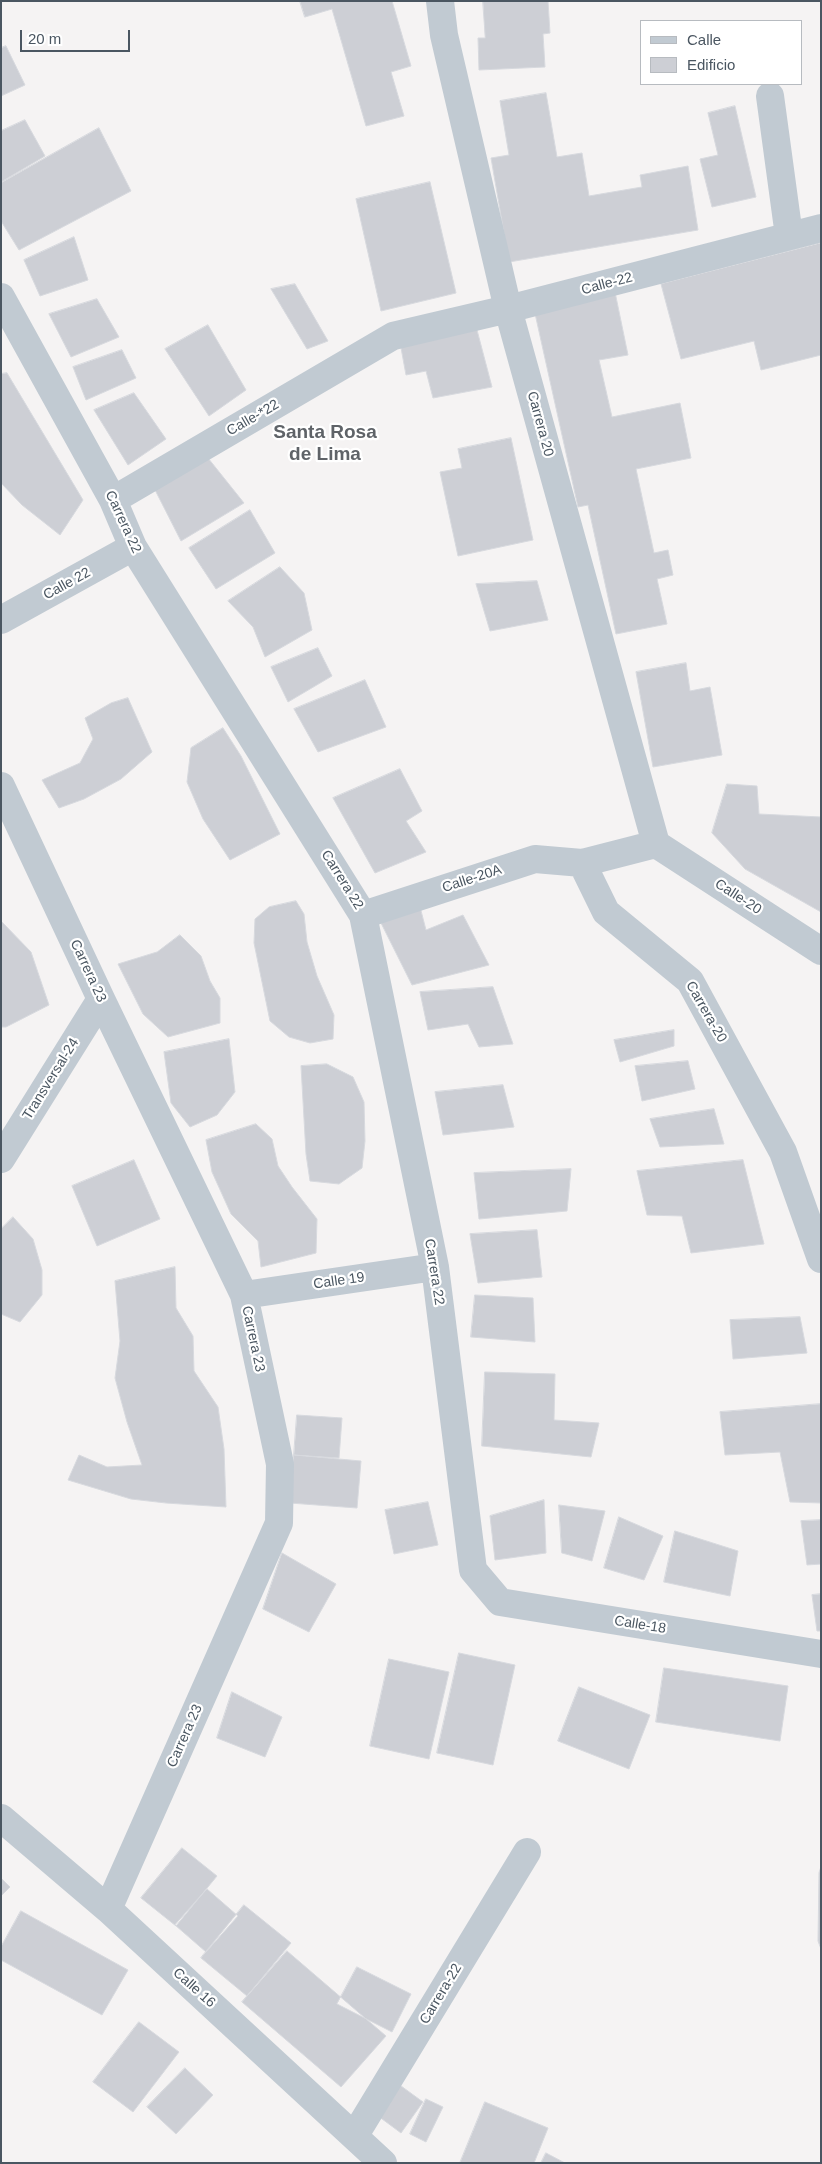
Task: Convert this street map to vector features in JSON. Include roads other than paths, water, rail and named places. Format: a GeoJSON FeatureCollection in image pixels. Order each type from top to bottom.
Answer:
{"type":"FeatureCollection","features":[{"type":"Feature","properties":{"kind":"street","name":"Carrera 20"},"geometry":{"type":"LineString","coordinates":[[440,1],[444,35],[508,309],[656,844]]}},
{"type":"Feature","properties":{"kind":"street"},"geometry":{"type":"LineString","coordinates":[[770,96],[789,236]]}},
{"type":"Feature","properties":{"kind":"street","name":"Calle-22"},"geometry":{"type":"LineString","coordinates":[[393,336],[508,309],[821,228]]}},
{"type":"Feature","properties":{"kind":"street","name":"Carrera 22"},"geometry":{"type":"LineString","coordinates":[[1,297],[113,500],[133,547],[363,915],[435,1267],[473,1570]]}},
{"type":"Feature","properties":{"kind":"street","name":"Calle-*22"},"geometry":{"type":"LineString","coordinates":[[113,500],[393,336]]}},
{"type":"Feature","properties":{"kind":"street","name":"Calle 22"},"geometry":{"type":"LineString","coordinates":[[1,620],[133,547]]}},
{"type":"Feature","properties":{"kind":"street","name":"Carrera 23"},"geometry":{"type":"LineString","coordinates":[[1,786],[101,999],[244,1295],[280,1464],[279,1523],[108,1909]]}},
{"type":"Feature","properties":{"kind":"street"},"geometry":{"type":"LineString","coordinates":[[582,863],[656,844]]}},
{"type":"Feature","properties":{"kind":"street","name":"Calle-20"},"geometry":{"type":"LineString","coordinates":[[656,844],[821,951]]}},
{"type":"Feature","properties":{"kind":"street","name":"Calle-20A"},"geometry":{"type":"LineString","coordinates":[[363,915],[535,859],[582,863]]}},
{"type":"Feature","properties":{"kind":"street","name":"Carrera-20"},"geometry":{"type":"LineString","coordinates":[[582,863],[606,912],[690,980],[783,1152],[821,1258]]}},
{"type":"Feature","properties":{"kind":"street","name":"Transversal-24"},"geometry":{"type":"LineString","coordinates":[[1,1159],[101,999]]}},
{"type":"Feature","properties":{"kind":"street","name":"Calle 19"},"geometry":{"type":"LineString","coordinates":[[244,1295],[435,1267]]}},
{"type":"Feature","properties":{"kind":"street","name":"Calle-18"},"geometry":{"type":"LineString","coordinates":[[473,1570],[500,1602],[821,1654]]}},
{"type":"Feature","properties":{"kind":"street","name":"Calle 16"},"geometry":{"type":"LineString","coordinates":[[1,1818],[108,1909],[355,2135],[383,2163]]}},
{"type":"Feature","properties":{"kind":"street","name":"Carrera-22"},"geometry":{"type":"LineString","coordinates":[[355,2135],[527,1852]]}},
{"type":"Feature","properties":{"kind":"district","name":"Santa Rosa de Lima"},"geometry":{"type":"Point","coordinates":[325,444]}}]}
